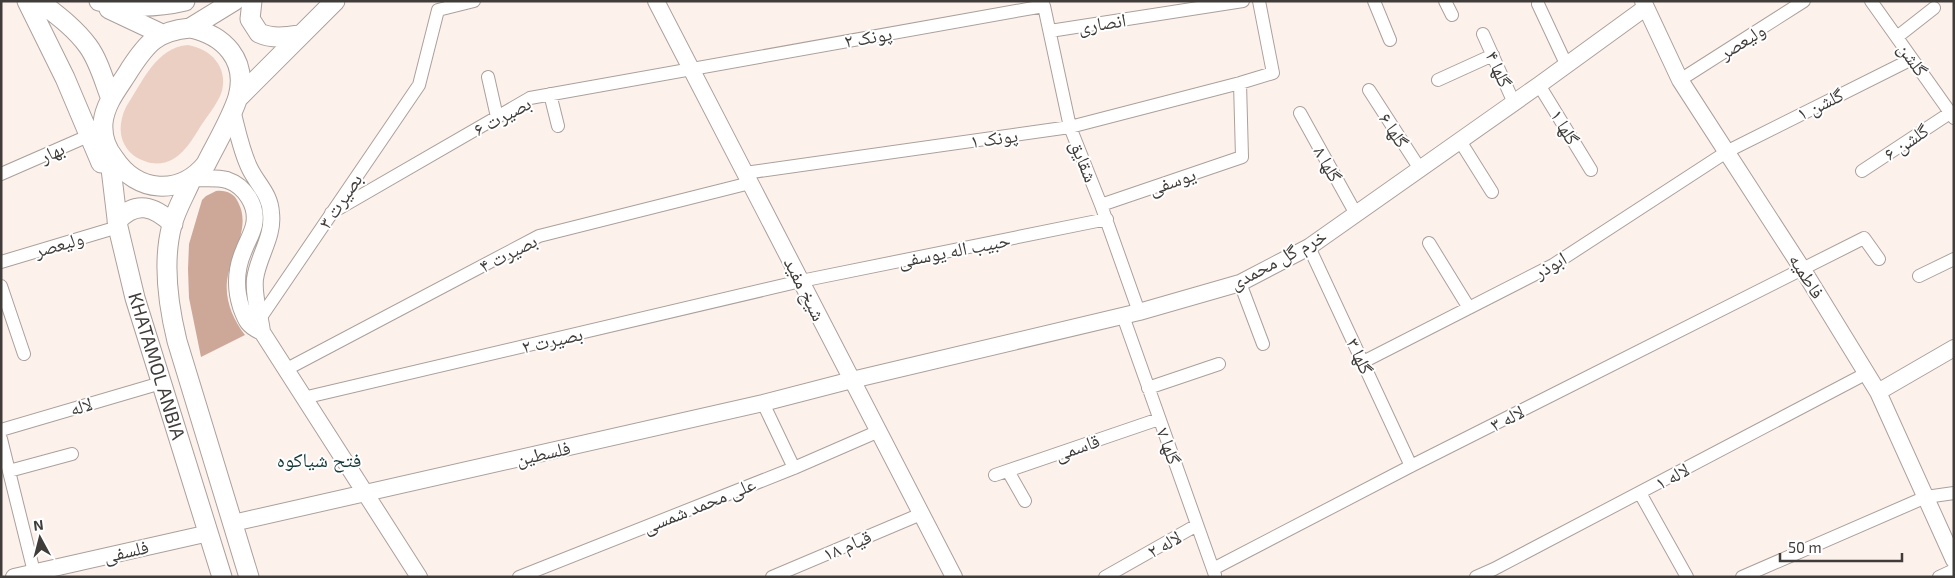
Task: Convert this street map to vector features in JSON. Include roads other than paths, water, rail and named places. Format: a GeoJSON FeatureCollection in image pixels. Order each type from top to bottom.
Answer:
{"type":"FeatureCollection","features":[{"type":"Feature","properties":{"kind":"main road"},"geometry":{"type":"LineString","coordinates":[[27,1],[65,78],[96,133],[112,190]]}},
{"type":"Feature","properties":{"kind":"main road"},"geometry":{"type":"LineString","coordinates":[[39,1],[68,25],[88,46],[98,64],[111,99]]}},
{"type":"Feature","properties":{"kind":"main road"},"geometry":{"type":"LineString","coordinates":[[94,1],[162,34]]}},
{"type":"Feature","properties":{"kind":"main road"},"geometry":{"type":"LineString","coordinates":[[99,1],[132,6],[165,6],[185,1]]}},
{"type":"Feature","properties":{"kind":"main road"},"geometry":{"type":"LineString","coordinates":[[190,28],[234,1]]}},
{"type":"Feature","properties":{"kind":"main road"},"geometry":{"type":"LineString","coordinates":[[252,1],[250,19],[259,33],[286,38],[300,35]]}},
{"type":"Feature","properties":{"kind":"main road"},"geometry":{"type":"LineString","coordinates":[[235,104],[335,1]]}},
{"type":"Feature","properties":{"kind":"main road"},"geometry":{"type":"LineString","coordinates":[[190,28],[203,31],[216,37],[231,52],[239,71],[240,84],[235,104],[206,164],[192,178],[171,186],[144,184],[127,174],[109,151],[104,138],[96,133],[111,99],[142,51],[162,34],[176,29],[190,28]]}},
{"type":"Feature","properties":{"kind":"main road","name":"KHATAMOL ANBIA"},"geometry":{"type":"LineString","coordinates":[[109,151],[117,224],[135,298],[222,577]]}},
{"type":"Feature","properties":{"kind":"main road","name":"KHATAMOL ANBIA"},"geometry":{"type":"LineString","coordinates":[[192,178],[172,224],[168,259],[170,312],[177,341],[249,577]]}},
{"type":"Feature","properties":{"kind":"main road"},"geometry":{"type":"LineString","coordinates":[[117,224],[128,211],[144,208],[159,212],[172,224]]}},
{"type":"Feature","properties":{"kind":"street","name":"بصیرت ۳"},"geometry":{"type":"LineString","coordinates":[[261,324],[331,213],[419,85],[438,10],[474,1]]}},
{"type":"Feature","properties":{"kind":"street","name":"شیخ مفید"},"geometry":{"type":"LineString","coordinates":[[656,1],[954,577]]}},
{"type":"Feature","properties":{"kind":"street","name":"انصاری"},"geometry":{"type":"LineString","coordinates":[[1050,30],[1243,1]]}},
{"type":"Feature","properties":{"kind":"street","name":"پونک ۱"},"geometry":{"type":"LineString","coordinates":[[747,178],[1070,127],[1272,73],[1259,1]]}},
{"type":"Feature","properties":{"kind":"street"},"geometry":{"type":"LineString","coordinates":[[1374,1],[1390,40]]}},
{"type":"Feature","properties":{"kind":"street"},"geometry":{"type":"LineString","coordinates":[[1445,1],[1452,15]]}},
{"type":"Feature","properties":{"kind":"street","name":"ولیعصر"},"geometry":{"type":"LineString","coordinates":[[1680,80],[1804,1]]}},
{"type":"Feature","properties":{"kind":"street","name":"گلشن"},"geometry":{"type":"LineString","coordinates":[[1871,1],[1952,115]]}},
{"type":"Feature","properties":{"kind":"street"},"geometry":{"type":"LineString","coordinates":[[1538,4],[1567,66]]}},
{"type":"Feature","properties":{"kind":"street","name":"فاطمیه"},"geometry":{"type":"LineString","coordinates":[[1644,4],[1680,80],[1728,151],[1867,372],[1878,392],[1954,560]]}},
{"type":"Feature","properties":{"kind":"street","name":"خرم گل محمدی"},"geometry":{"type":"LineString","coordinates":[[852,380],[1131,314],[1240,283],[1309,246],[1356,214],[1567,66],[1644,4]]}},
{"type":"Feature","properties":{"kind":"street","name":"پونک ۲"},"geometry":{"type":"LineString","coordinates":[[691,69],[1044,6]]}},
{"type":"Feature","properties":{"kind":"street","name":"شقایق"},"geometry":{"type":"LineString","coordinates":[[1044,6],[1070,127],[1107,219],[1131,314]]}},
{"type":"Feature","properties":{"kind":"street"},"geometry":{"type":"LineString","coordinates":[[1897,36],[1934,8]]}},
{"type":"Feature","properties":{"kind":"street","name":"گلها ۴"},"geometry":{"type":"LineString","coordinates":[[1483,34],[1514,103]]}},
{"type":"Feature","properties":{"kind":"street"},"geometry":{"type":"LineString","coordinates":[[1438,80],[1493,55]]}},
{"type":"Feature","properties":{"kind":"street","name":"گلشن ۱"},"geometry":{"type":"LineString","coordinates":[[1728,151],[1912,59]]}},
{"type":"Feature","properties":{"kind":"street","name":"بصیرت ۶"},"geometry":{"type":"LineString","coordinates":[[331,213],[530,98],[691,69]]}},
{"type":"Feature","properties":{"kind":"street"},"geometry":{"type":"LineString","coordinates":[[488,77],[497,116]]}},
{"type":"Feature","properties":{"kind":"street","name":"یوسفی"},"geometry":{"type":"LineString","coordinates":[[1102,205],[1242,157],[1240,83]]}},
{"type":"Feature","properties":{"kind":"street","name":"گلها ۱"},"geometry":{"type":"LineString","coordinates":[[1539,85],[1591,170]]}},
{"type":"Feature","properties":{"kind":"street","name":"گلها ۶"},"geometry":{"type":"LineString","coordinates":[[1369,90],[1420,169]]}},
{"type":"Feature","properties":{"kind":"street"},"geometry":{"type":"LineString","coordinates":[[550,94],[558,126]]}},
{"type":"Feature","properties":{"kind":"street"},"geometry":{"type":"LineString","coordinates":[[235,104],[246,160],[267,195],[271,214],[269,237],[260,259],[254,282],[254,294],[261,324],[285,370],[419,577]]}},
{"type":"Feature","properties":{"kind":"street","name":"گلها ۸"},"geometry":{"type":"LineString","coordinates":[[1300,113],[1356,214]]}},
{"type":"Feature","properties":{"kind":"street","name":"گلشن ۶"},"geometry":{"type":"LineString","coordinates":[[1862,171],[1952,115]]}},
{"type":"Feature","properties":{"kind":"street","name":"بهار"},"geometry":{"type":"LineString","coordinates":[[1,174],[96,133]]}},
{"type":"Feature","properties":{"kind":"street"},"geometry":{"type":"LineString","coordinates":[[1460,141],[1492,192]]}},
{"type":"Feature","properties":{"kind":"street","name":"ابوذر"},"geometry":{"type":"LineString","coordinates":[[1363,362],[1552,265],[1728,151]]}},
{"type":"Feature","properties":{"kind":"street"},"geometry":{"type":"LineString","coordinates":[[192,178],[228,181],[236,184],[249,197],[255,214],[255,224],[239,263],[237,287],[242,308],[250,326],[261,324]]}},
{"type":"Feature","properties":{"kind":"street","name":"بصیرت ۴"},"geometry":{"type":"LineString","coordinates":[[285,370],[539,236],[747,178]]}},
{"type":"Feature","properties":{"kind":"street","name":"حبیب اله یوسفی"},"geometry":{"type":"LineString","coordinates":[[801,281],[1107,219]]}},
{"type":"Feature","properties":{"kind":"street","name":"ولیعصر"},"geometry":{"type":"LineString","coordinates":[[1,262],[117,224]]}},
{"type":"Feature","properties":{"kind":"street","name":"لاله ۳"},"geometry":{"type":"LineString","coordinates":[[1214,573],[1411,466],[1864,238],[1879,259]]}},
{"type":"Feature","properties":{"kind":"street"},"geometry":{"type":"LineString","coordinates":[[1429,243],[1469,308]]}},
{"type":"Feature","properties":{"kind":"street","name":"گلها ۳"},"geometry":{"type":"LineString","coordinates":[[1309,246],[1411,466]]}},
{"type":"Feature","properties":{"kind":"street"},"geometry":{"type":"LineString","coordinates":[[1919,276],[1954,259]]}},
{"type":"Feature","properties":{"kind":"street","name":"بصیرت ۲"},"geometry":{"type":"LineString","coordinates":[[303,398],[801,281]]}},
{"type":"Feature","properties":{"kind":"street"},"geometry":{"type":"LineString","coordinates":[[1240,283],[1263,344]]}},
{"type":"Feature","properties":{"kind":"street"},"geometry":{"type":"LineString","coordinates":[[1,286],[24,354]]}},
{"type":"Feature","properties":{"kind":"street","name":"گلها ۷"},"geometry":{"type":"LineString","coordinates":[[1131,314],[1148,388],[1214,573]]}},
{"type":"Feature","properties":{"kind":"street"},"geometry":{"type":"LineString","coordinates":[[1878,392],[1954,348]]}},
{"type":"Feature","properties":{"kind":"street"},"geometry":{"type":"LineString","coordinates":[[1148,388],[1219,364]]}},
{"type":"Feature","properties":{"kind":"street","name":"لاله ۱"},"geometry":{"type":"LineString","coordinates":[[1476,577],[1640,493],[1867,372]]}},
{"type":"Feature","properties":{"kind":"street","name":"فلسطین"},"geometry":{"type":"LineString","coordinates":[[233,524],[763,403],[852,380]]}},
{"type":"Feature","properties":{"kind":"street","name":"لاله"},"geometry":{"type":"LineString","coordinates":[[1,430],[161,383]]}},
{"type":"Feature","properties":{"kind":"street"},"geometry":{"type":"LineString","coordinates":[[763,403],[794,468]]}},
{"type":"Feature","properties":{"kind":"street","name":"قاسمی"},"geometry":{"type":"LineString","coordinates":[[995,476],[1160,419]]}},
{"type":"Feature","properties":{"kind":"street","name":"علی محمد شمسی"},"geometry":{"type":"LineString","coordinates":[[519,577],[794,468],[878,431]]}},
{"type":"Feature","properties":{"kind":"street"},"geometry":{"type":"LineString","coordinates":[[1,439],[34,572]]}},
{"type":"Feature","properties":{"kind":"street"},"geometry":{"type":"LineString","coordinates":[[9,472],[72,454]]}},
{"type":"Feature","properties":{"kind":"street"},"geometry":{"type":"LineString","coordinates":[[1008,471],[1024,501]]}},
{"type":"Feature","properties":{"kind":"street"},"geometry":{"type":"LineString","coordinates":[[1640,493],[1687,577]]}},
{"type":"Feature","properties":{"kind":"street"},"geometry":{"type":"LineString","coordinates":[[1742,577],[1926,497],[1954,493]]}},
{"type":"Feature","properties":{"kind":"street","name":"قیام ۱۸"},"geometry":{"type":"LineString","coordinates":[[772,577],[921,514]]}},
{"type":"Feature","properties":{"kind":"street","name":"لاله ۲"},"geometry":{"type":"LineString","coordinates":[[1105,577],[1197,525]]}},
{"type":"Feature","properties":{"kind":"street","name":"فلسفی"},"geometry":{"type":"LineString","coordinates":[[14,577],[209,533]]}},
{"type":"Feature","properties":{"kind":"street"},"geometry":{"type":"LineString","coordinates":[[1939,577],[1954,570]]}},
{"type":"Feature","properties":{"kind":"district","name":"فتح شیاکوه"},"geometry":{"type":"Point","coordinates":[319,460]}}]}
